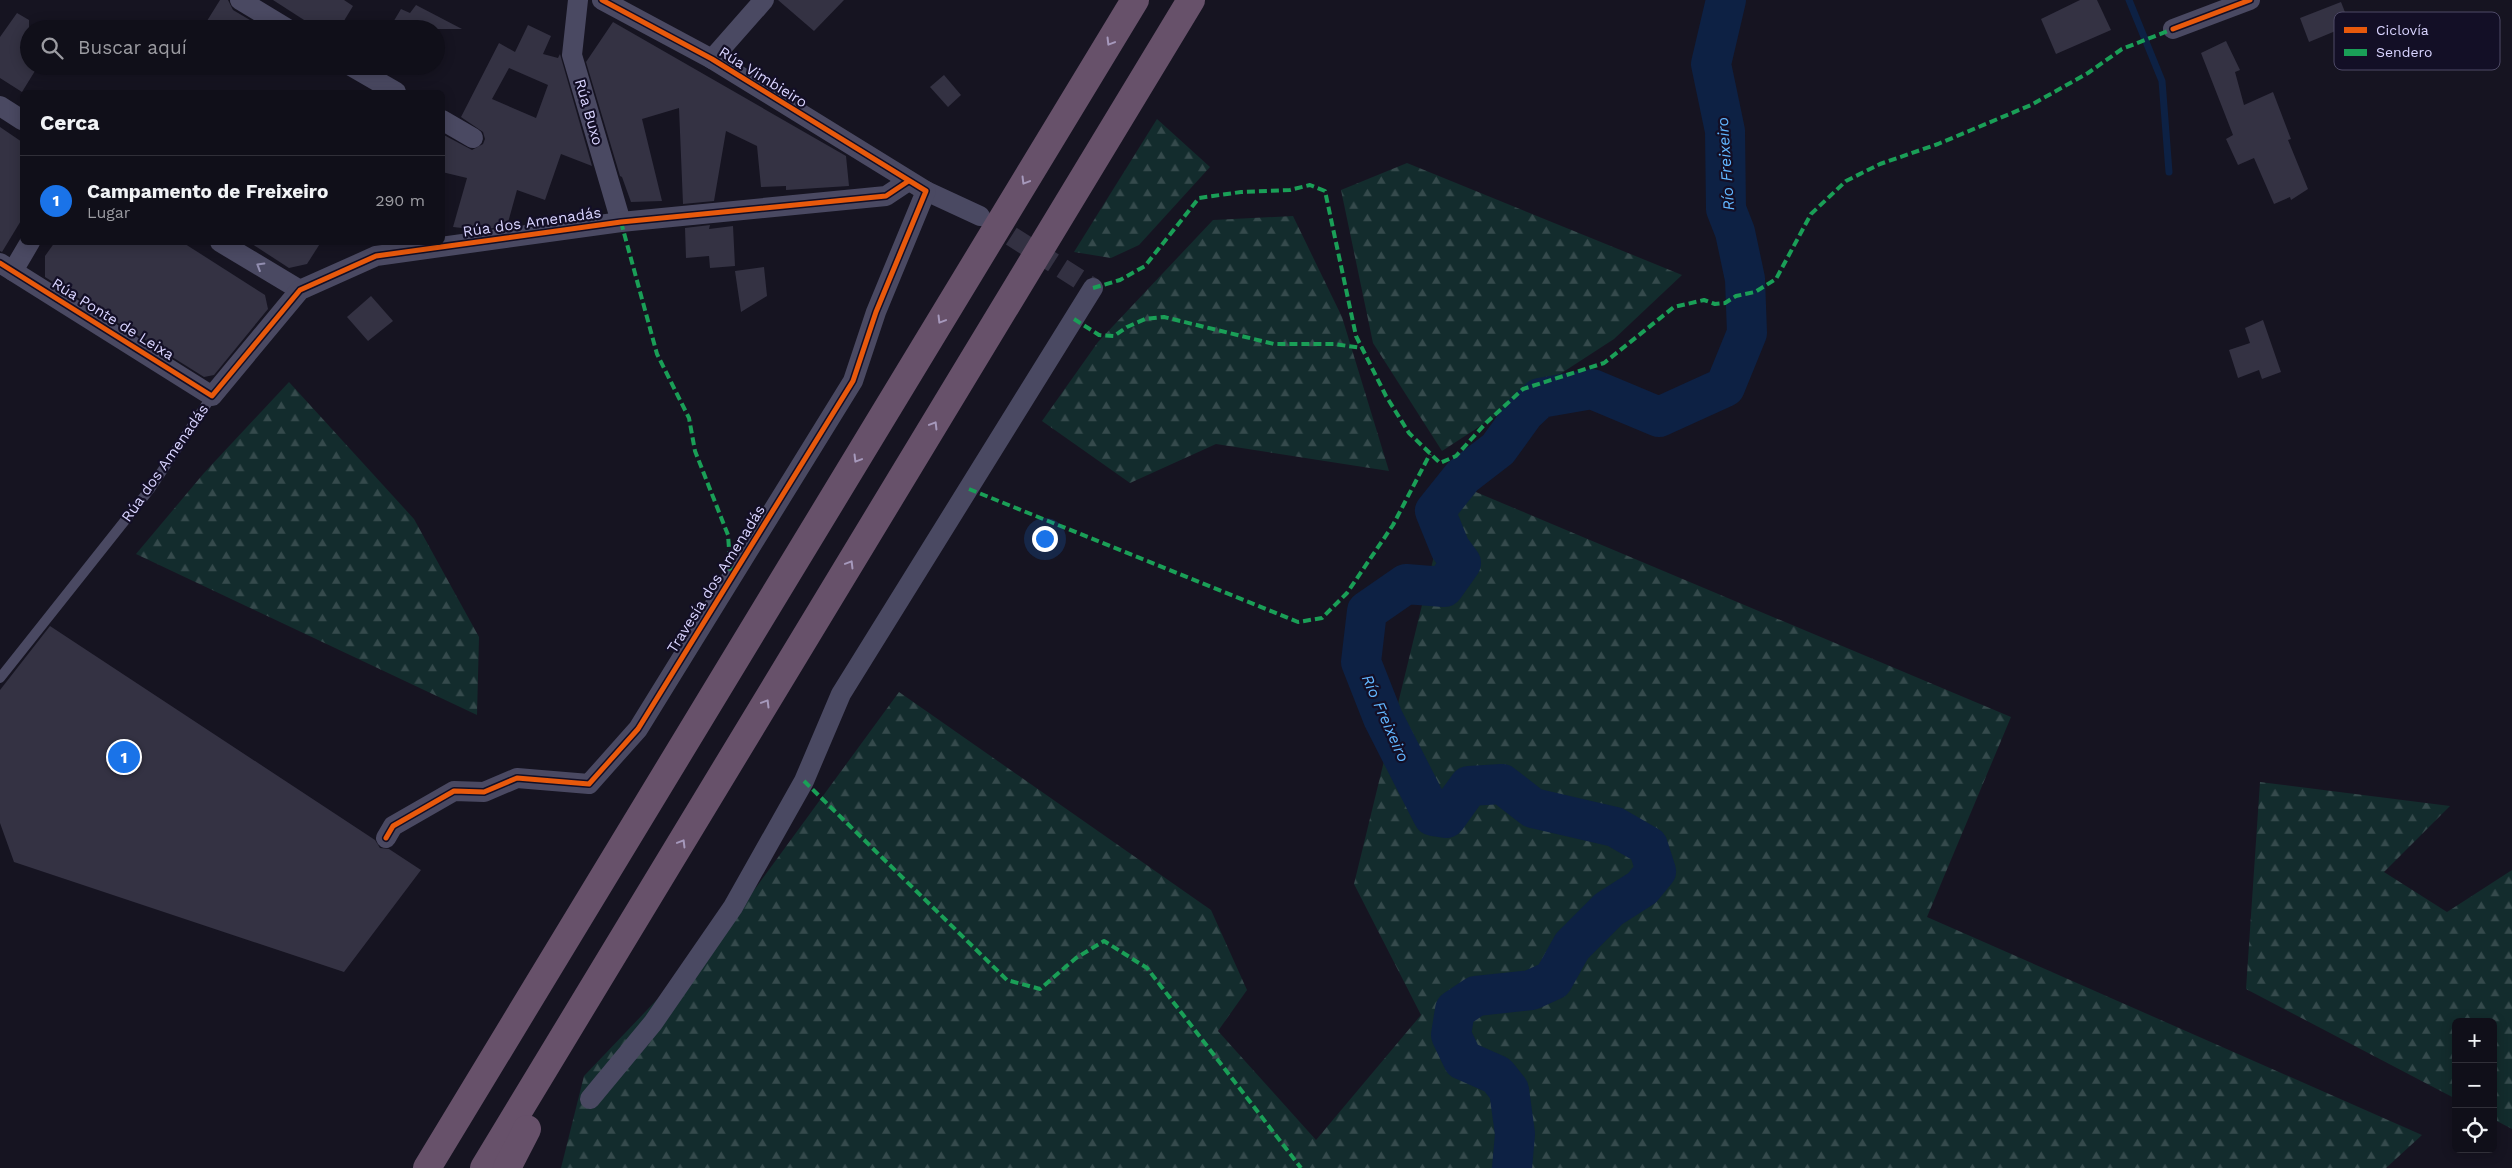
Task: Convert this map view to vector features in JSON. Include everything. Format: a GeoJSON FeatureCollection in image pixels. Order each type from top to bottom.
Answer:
{"type":"FeatureCollection","features":[{"type":"Feature","properties":{"kind":"highway"},"geometry":{"type":"LineString","coordinates":[[427,1168],[1135,0]]}},
{"type":"Feature","properties":{"kind":"highway"},"geometry":{"type":"LineString","coordinates":[[484,1168],[1191,0]]}},
{"type":"Feature","properties":{"kind":"highway"},"geometry":{"type":"LineString","coordinates":[[507,1168],[578,1029],[660,880]]}},
{"type":"Feature","properties":{"kind":"highway"},"geometry":{"type":"LineString","coordinates":[[421,1168],[455,1122]]}},
{"type":"Feature","properties":{"kind":"street"},"geometry":{"type":"LineString","coordinates":[[240,0],[273,20]]}},
{"type":"Feature","properties":{"kind":"street","name":"Rúa Buxo"},"geometry":{"type":"LineString","coordinates":[[578,0],[572,55],[621,222]]}},
{"type":"Feature","properties":{"kind":"street","name":"Rúa Vimbieiro"},"geometry":{"type":"LineString","coordinates":[[602,0],[712,59],[907,182]]}},
{"type":"Feature","properties":{"kind":"street"},"geometry":{"type":"LineString","coordinates":[[712,59],[764,0]]}},
{"type":"Feature","properties":{"kind":"street"},"geometry":{"type":"LineString","coordinates":[[2173,29],[2250,0]]}},
{"type":"Feature","properties":{"kind":"street"},"geometry":{"type":"LineString","coordinates":[[367,75],[393,90]]}},
{"type":"Feature","properties":{"kind":"street"},"geometry":{"type":"LineString","coordinates":[[0,106],[20,119]]}},
{"type":"Feature","properties":{"kind":"street"},"geometry":{"type":"LineString","coordinates":[[445,122],[473,138]]}},
{"type":"Feature","properties":{"kind":"street"},"geometry":{"type":"LineString","coordinates":[[907,182],[980,216]]}},
{"type":"Feature","properties":{"kind":"street","name":"Rúa dos Amenadás"},"geometry":{"type":"LineString","coordinates":[[212,396],[300,290],[376,256],[621,222],[886,196],[907,182]]}},
{"type":"Feature","properties":{"kind":"street","name":"Travesía dos Amenadás"},"geometry":{"type":"LineString","coordinates":[[386,838],[394,826],[454,790],[484,792],[517,778],[589,784],[638,729],[853,381],[876,312],[926,191]]}},
{"type":"Feature","properties":{"kind":"street"},"geometry":{"type":"LineString","coordinates":[[6,267],[27,245]]}},
{"type":"Feature","properties":{"kind":"street"},"geometry":{"type":"LineString","coordinates":[[225,245],[300,290]]}},
{"type":"Feature","properties":{"kind":"street","name":"Rúa Ponte de Leixa"},"geometry":{"type":"LineString","coordinates":[[6,267],[212,396]]}},
{"type":"Feature","properties":{"kind":"street"},"geometry":{"type":"LineString","coordinates":[[590,1099],[654,1023],[733,907],[804,781],[841,694],[1093,288]]}},
{"type":"Feature","properties":{"kind":"lane","name":"Rúa dos Amenadás"},"geometry":{"type":"LineString","coordinates":[[0,678],[150,489],[212,396]]}},
{"type":"Feature","properties":{"kind":"green space"},"geometry":{"type":"Polygon","coordinates":[[[1157,119],[1210,167],[1139,245],[1111,258],[1074,252],[1157,119]]]}},
{"type":"Feature","properties":{"kind":"green space"},"geometry":{"type":"Polygon","coordinates":[[[1407,163],[1682,275],[1614,339],[1442,451],[1373,343],[1341,190],[1407,163]]]}},
{"type":"Feature","properties":{"kind":"green space"},"geometry":{"type":"Polygon","coordinates":[[[1293,216],[1342,317],[1389,471],[1216,444],[1130,483],[1042,421],[1098,342],[1213,220],[1293,216]]]}},
{"type":"Feature","properties":{"kind":"green space"},"geometry":{"type":"Polygon","coordinates":[[[289,382],[414,519],[479,637],[477,715],[136,554],[204,473],[289,382]]]}},
{"type":"Feature","properties":{"kind":"green space"},"geometry":{"type":"Polygon","coordinates":[[[1452,482],[2011,717],[1927,917],[2422,1135],[2386,1168],[561,1168],[584,1076],[730,923],[899,692],[1211,910],[1247,990],[1218,1031],[1316,1140],[1421,1015],[1354,884],[1452,482]]]}},
{"type":"Feature","properties":{"kind":"green space"},"geometry":{"type":"Polygon","coordinates":[[[2260,782],[2450,806],[2384,872],[2447,912],[2512,870],[2512,1129],[2497,1121],[2497,1018],[2452,1018],[2452,1097],[2246,989],[2260,782]]]}},
{"type":"Feature","properties":{"kind":"building"},"geometry":{"type":"Polygon","coordinates":[[[220,0],[228,0],[233,10],[250,20],[208,20],[220,0]]]}},
{"type":"Feature","properties":{"kind":"building"},"geometry":{"type":"Polygon","coordinates":[[[273,0],[344,0],[353,6],[344,20],[304,20],[273,0]]]}},
{"type":"Feature","properties":{"kind":"building"},"geometry":{"type":"Polygon","coordinates":[[[778,0],[844,0],[814,31],[778,0]]]}},
{"type":"Feature","properties":{"kind":"building"},"geometry":{"type":"Polygon","coordinates":[[[2080,0],[2097,0],[2111,30],[2056,54],[2041,19],[2080,0]]]}},
{"type":"Feature","properties":{"kind":"building"},"geometry":{"type":"Polygon","coordinates":[[[2341,2],[2345,12],[2334,12],[2334,32],[2309,42],[2300,18],[2341,2]]]}},
{"type":"Feature","properties":{"kind":"building"},"geometry":{"type":"Polygon","coordinates":[[[416,5],[445,20],[394,20],[401,9],[410,13],[416,5]]]}},
{"type":"Feature","properties":{"kind":"building"},"geometry":{"type":"Polygon","coordinates":[[[17,13],[29,20],[20,20],[20,75],[32,75],[23,90],[20,91],[0,78],[0,37],[17,13]]]}},
{"type":"Feature","properties":{"kind":"building"},"geometry":{"type":"Polygon","coordinates":[[[445,20],[462,29],[445,29],[445,20]]]}},
{"type":"Feature","properties":{"kind":"building"},"geometry":{"type":"Polygon","coordinates":[[[613,22],[846,156],[849,186],[786,190],[786,186],[761,187],[757,146],[726,131],[714,201],[683,204],[679,108],[642,119],[662,201],[631,202],[620,176],[586,62],[613,22]]]}},
{"type":"Feature","properties":{"kind":"building"},"geometry":{"type":"Polygon","coordinates":[[[528,25],[551,36],[543,54],[558,58],[560,54],[592,166],[561,154],[545,200],[517,190],[507,226],[480,230],[453,227],[467,178],[445,173],[445,136],[472,150],[483,144],[485,139],[483,132],[461,117],[499,43],[515,52],[528,25]],[[509,68],[492,99],[536,118],[548,85],[509,68]]]}},
{"type":"Feature","properties":{"kind":"building"},"geometry":{"type":"Polygon","coordinates":[[[2226,41],[2240,70],[2235,72],[2244,105],[2273,92],[2291,139],[2288,140],[2308,189],[2291,200],[2290,197],[2274,204],[2254,158],[2238,165],[2226,139],[2233,135],[2201,53],[2226,41]]]}},
{"type":"Feature","properties":{"kind":"building"},"geometry":{"type":"Polygon","coordinates":[[[944,75],[961,95],[948,107],[930,87],[944,75]]]}},
{"type":"Feature","properties":{"kind":"building"},"geometry":{"type":"Polygon","coordinates":[[[0,127],[20,141],[20,222],[2,252],[0,251],[0,127]]]}},
{"type":"Feature","properties":{"kind":"building"},"geometry":{"type":"Polygon","coordinates":[[[710,225],[709,229],[733,226],[735,266],[710,268],[709,256],[686,258],[685,228],[710,225]]]}},
{"type":"Feature","properties":{"kind":"building"},"geometry":{"type":"Polygon","coordinates":[[[53,245],[187,245],[265,295],[268,309],[214,375],[204,377],[45,277],[45,256],[53,245]]]}},
{"type":"Feature","properties":{"kind":"building"},"geometry":{"type":"Polygon","coordinates":[[[254,245],[319,245],[307,264],[289,268],[254,245]]]}},
{"type":"Feature","properties":{"kind":"building"},"geometry":{"type":"Polygon","coordinates":[[[764,267],[767,296],[741,312],[735,271],[764,267]]]}},
{"type":"Feature","properties":{"kind":"building"},"geometry":{"type":"Polygon","coordinates":[[[371,296],[393,321],[368,341],[347,317],[371,296]]]}},
{"type":"Feature","properties":{"kind":"building"},"geometry":{"type":"Polygon","coordinates":[[[2263,320],[2281,372],[2262,379],[2259,370],[2238,378],[2229,350],[2250,343],[2245,328],[2263,320]]]}},
{"type":"Feature","properties":{"kind":"building"},"geometry":{"type":"Polygon","coordinates":[[[50,626],[375,840],[380,848],[389,849],[421,870],[344,972],[14,862],[0,823],[0,690],[50,626]]]}},
{"type":"Feature","properties":{"kind":"waterway","name":"Río Freixeiro"},"geometry":{"type":"LineString","coordinates":[[1512,1168],[1515,1134],[1509,1090],[1497,1075],[1463,1060],[1451,1035],[1455,1010],[1476,996],[1531,990],[1553,980],[1572,946],[1609,909],[1642,888],[1656,871],[1648,846],[1615,827],[1533,808],[1502,784],[1469,786],[1446,818],[1433,816],[1383,718],[1361,662],[1367,611],[1406,584],[1444,587],[1461,563],[1450,548],[1435,511],[1463,476],[1498,449],[1524,413],[1540,398],[1592,389],[1659,417],[1725,387],[1747,333],[1745,279],[1735,232],[1726,209],[1725,131],[1711,64],[1726,0]]}},
{"type":"Feature","properties":{"kind":"waterway"},"geometry":{"type":"LineString","coordinates":[[2129,0],[2162,81],[2169,172]]}},
{"type":"Feature","properties":{"kind":"tunnel"},"geometry":{"type":"LineString","coordinates":[[986,220],[1093,288]]}},
{"type":"Feature","properties":{"kind":"marked path"},"geometry":{"type":"LineString","coordinates":[[1093,288],[1120,280],[1145,266],[1199,198],[1241,192],[1290,190],[1310,185],[1325,191],[1356,336],[1386,396],[1409,433],[1440,463],[1456,456],[1486,423],[1523,389],[1604,363],[1674,307],[1704,300],[1715,304],[1725,303],[1736,296],[1755,292],[1776,279],[1811,214],[1846,181],[1880,164],[1938,144],[2031,105],[2088,73],[2122,49],[2173,29]]}},
{"type":"Feature","properties":{"kind":"marked path"},"geometry":{"type":"LineString","coordinates":[[621,222],[657,354],[689,418],[695,451],[728,535],[731,576]]}},
{"type":"Feature","properties":{"kind":"marked path"},"geometry":{"type":"LineString","coordinates":[[1074,319],[1099,335],[1114,336],[1127,327],[1145,319],[1164,317],[1274,344],[1334,344],[1362,348]]}},
{"type":"Feature","properties":{"kind":"marked path"},"geometry":{"type":"LineString","coordinates":[[969,489],[1298,622],[1322,618],[1347,593],[1393,525],[1430,454]]}},
{"type":"Feature","properties":{"kind":"marked path"},"geometry":{"type":"LineString","coordinates":[[804,781],[1007,980],[1040,989],[1076,958],[1104,941],[1147,968],[1301,1168]]}},
{"type":"Feature","properties":{"kind":"cycle path"},"geometry":{"type":"LineString","coordinates":[[386,838],[393,826],[454,791],[484,792],[517,778],[589,784],[638,729],[853,381],[876,312],[926,191],[712,59],[602,0]]}},
{"type":"Feature","properties":{"kind":"cycle path"},"geometry":{"type":"LineString","coordinates":[[2173,29],[2250,0]]}},
{"type":"Feature","properties":{"kind":"cycle path"},"geometry":{"type":"LineString","coordinates":[[0,263],[212,396],[300,290],[376,256],[621,222],[886,196],[907,182]]}},
{"type":"Feature","properties":{"kind":"place","name":"Campamento de Freixeiro"},"geometry":{"type":"Point","coordinates":[124,757]}}]}
